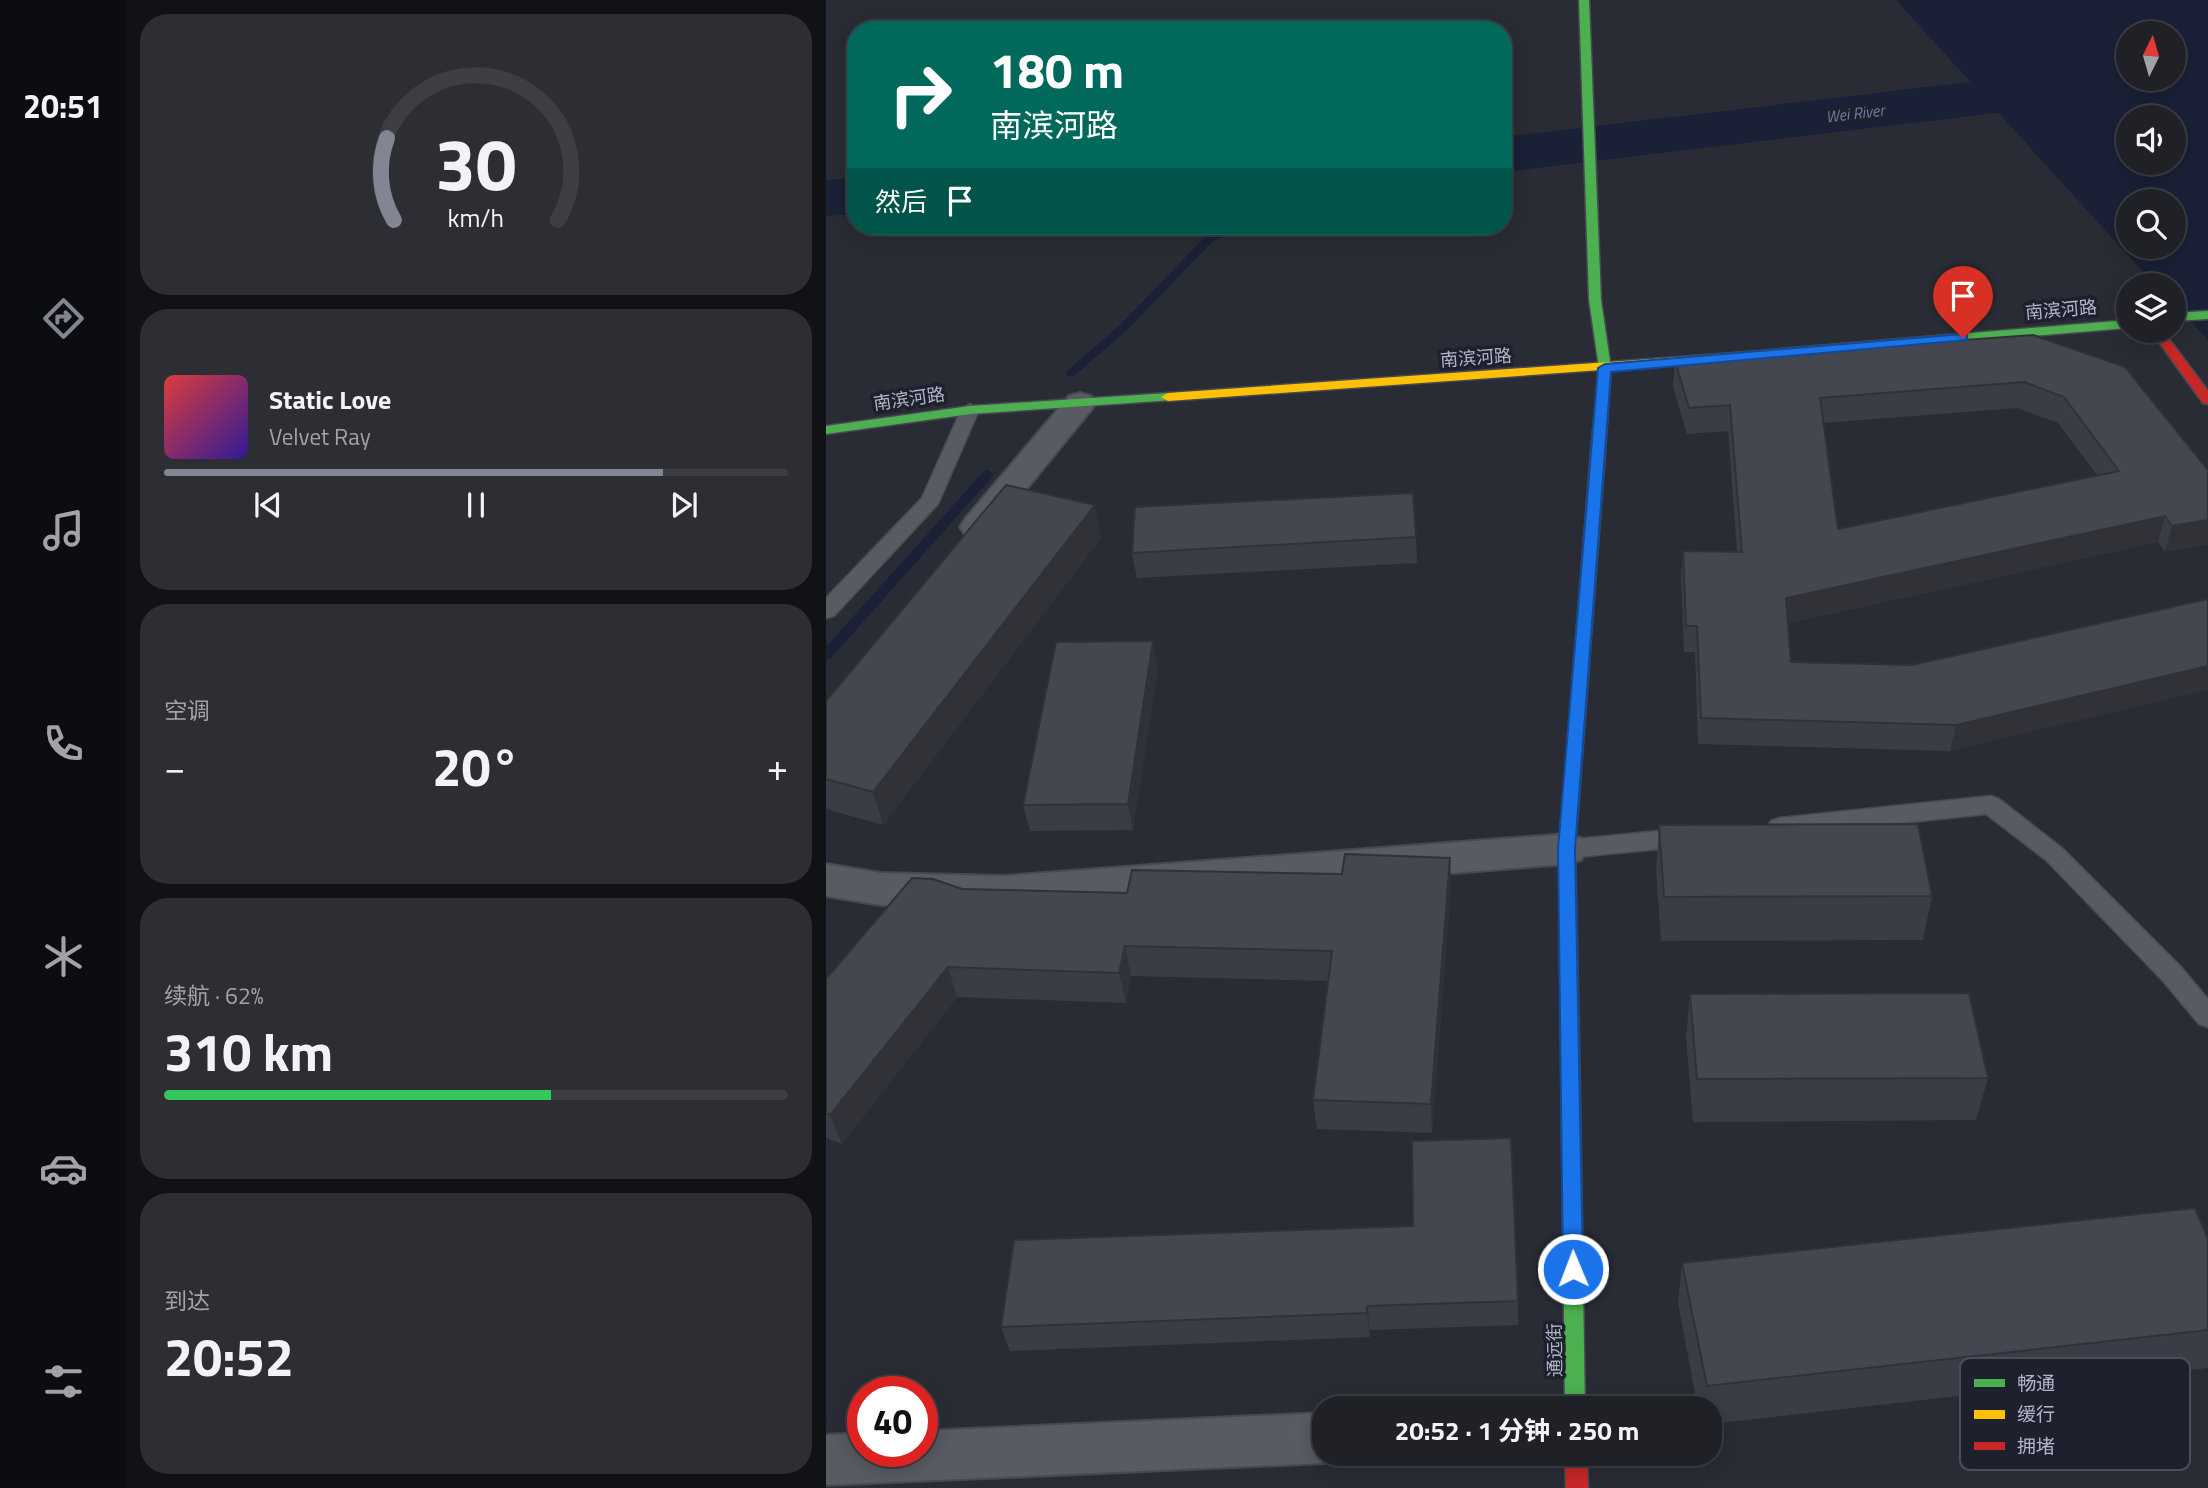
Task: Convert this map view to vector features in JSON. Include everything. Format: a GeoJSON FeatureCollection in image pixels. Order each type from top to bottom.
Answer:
{"type":"FeatureCollection","features":[{"type":"Feature","properties":{"kind":"main road","name":"通远街"},"geometry":{"type":"LineString","coordinates":[[1576,1396],[1567,849],[1605,368],[1595,300],[1584,0]]}},
{"type":"Feature","properties":{"kind":"main road"},"geometry":{"type":"LineString","coordinates":[[2186,316],[2208,315]]}},
{"type":"Feature","properties":{"kind":"main road","name":"南滨河路"},"geometry":{"type":"LineString","coordinates":[[826,430],[971,410],[1605,368],[2116,325]]}},
{"type":"Feature","properties":{"kind":"main road"},"geometry":{"type":"LineString","coordinates":[[2166,343],[2208,400]]}},
{"type":"Feature","properties":{"kind":"main road"},"geometry":{"type":"LineString","coordinates":[[1576,1466],[1577,1488]]}},
{"type":"Feature","properties":{"kind":"street"},"geometry":{"type":"LineString","coordinates":[[958,551],[1080,403]]}},
{"type":"Feature","properties":{"kind":"street"},"geometry":{"type":"LineString","coordinates":[[826,880],[881,889],[1004,892],[1567,849]]}},
{"type":"Feature","properties":{"kind":"street"},"geometry":{"type":"LineString","coordinates":[[826,1460],[1312,1439]]}},
{"type":"Feature","properties":{"kind":"lane"},"geometry":{"type":"LineString","coordinates":[[826,611],[931,500],[971,410]]}},
{"type":"Feature","properties":{"kind":"lane"},"geometry":{"type":"LineString","coordinates":[[1758,830],[1991,805],[2054,854],[2172,974],[2208,1017]]}},
{"type":"Feature","properties":{"kind":"lane"},"geometry":{"type":"LineString","coordinates":[[1567,849],[1717,834]]}},
{"type":"Feature","properties":{"kind":"water"},"geometry":{"type":"Polygon","coordinates":[[[1896,0],[2208,0],[2208,340],[2186,317],[2186,273],[2144,273],[2131,259],[2186,259],[2186,189],[2116,189],[2116,242],[1896,0]]]}},
{"type":"Feature","properties":{"kind":"building"},"geometry":{"type":"Polygon","coordinates":[[[2033,335],[2125,367],[2208,470],[2208,520],[2172,526],[2165,516],[1786,598],[1791,662],[1912,665],[2208,599],[2208,666],[1956,725],[1701,718],[1697,626],[1686,626],[1683,551],[1742,552],[1730,405],[1689,408],[1675,361],[2033,335]],[[2024,382],[1820,398],[1838,529],[2119,471],[2064,397],[2024,382]]]}},
{"type":"Feature","properties":{"kind":"building"},"geometry":{"type":"Polygon","coordinates":[[[1006,485],[1095,505],[873,792],[826,779],[826,701],[1006,485]]]}},
{"type":"Feature","properties":{"kind":"building"},"geometry":{"type":"Polygon","coordinates":[[[1413,493],[1416,537],[1132,553],[1135,507],[1413,493]]]}},
{"type":"Feature","properties":{"kind":"building"},"geometry":{"type":"Polygon","coordinates":[[[1153,641],[1128,804],[1023,805],[1056,642],[1153,641]]]}},
{"type":"Feature","properties":{"kind":"building"},"geometry":{"type":"Polygon","coordinates":[[[1918,824],[1932,896],[1664,897],[1659,825],[1918,824]]]}},
{"type":"Feature","properties":{"kind":"building"},"geometry":{"type":"Polygon","coordinates":[[[1345,854],[1450,858],[1431,1104],[1313,1100],[1332,951],[1125,946],[1119,973],[948,967],[830,1115],[826,1113],[826,979],[912,878],[933,879],[962,889],[1127,893],[1132,870],[1342,874],[1345,854]]]}},
{"type":"Feature","properties":{"kind":"building"},"geometry":{"type":"Polygon","coordinates":[[[1969,993],[1988,1078],[1697,1079],[1690,994],[1969,993]]]}},
{"type":"Feature","properties":{"kind":"building"},"geometry":{"type":"Polygon","coordinates":[[[1511,1138],[1518,1301],[1367,1306],[1367,1313],[1001,1327],[1014,1240],[1413,1226],[1412,1141],[1511,1138]]]}},
{"type":"Feature","properties":{"kind":"building"},"geometry":{"type":"Polygon","coordinates":[[[2195,1208],[2208,1239],[2208,1330],[1707,1386],[1682,1263],[2195,1208]]]}},
{"type":"Feature","properties":{"kind":"waterway","name":"Wei River"},"geometry":{"type":"LineString","coordinates":[[1512,154],[2004,95],[2208,81]]}},
{"type":"Feature","properties":{"kind":"waterway","name":"Wei River"},"geometry":{"type":"LineString","coordinates":[[826,198],[847,197]]}},
{"type":"Feature","properties":{"kind":"waterway"},"geometry":{"type":"LineString","coordinates":[[1070,374],[1124,327],[1208,240],[1217,235]]}},
{"type":"Feature","properties":{"kind":"waterway"},"geometry":{"type":"LineString","coordinates":[[826,655],[988,474]]}},
{"type":"Feature","properties":{"kind":"traffic: fast"},"geometry":{"type":"LineString","coordinates":[[1584,0],[1595,300],[1605,368],[1598,452]]}},
{"type":"Feature","properties":{"kind":"traffic: fast"},"geometry":{"type":"LineString","coordinates":[[2186,316],[2208,315]]}},
{"type":"Feature","properties":{"kind":"traffic: fast"},"geometry":{"type":"LineString","coordinates":[[1722,358],[2116,325]]}},
{"type":"Feature","properties":{"kind":"traffic: fast"},"geometry":{"type":"LineString","coordinates":[[826,430],[970,410],[1168,397]]}},
{"type":"Feature","properties":{"kind":"traffic: fast"},"geometry":{"type":"LineString","coordinates":[[1570,1043],[1575,1396]]}},
{"type":"Feature","properties":{"kind":"traffic: slow"},"geometry":{"type":"LineString","coordinates":[[1168,397],[1722,358]]}},
{"type":"Feature","properties":{"kind":"traffic: slow"},"geometry":{"type":"LineString","coordinates":[[1570,1043],[1567,849],[1598,452]]}},
{"type":"Feature","properties":{"kind":"traffic: jam"},"geometry":{"type":"LineString","coordinates":[[2166,343],[2208,400]]}},
{"type":"Feature","properties":{"kind":"traffic: jam"},"geometry":{"type":"LineString","coordinates":[[1576,1466],[1577,1488]]}},
{"type":"Feature","properties":{"kind":"route"},"geometry":{"type":"LineString","coordinates":[[1573,1269],[1567,849],[1605,368],[1963,338]]}}]}
